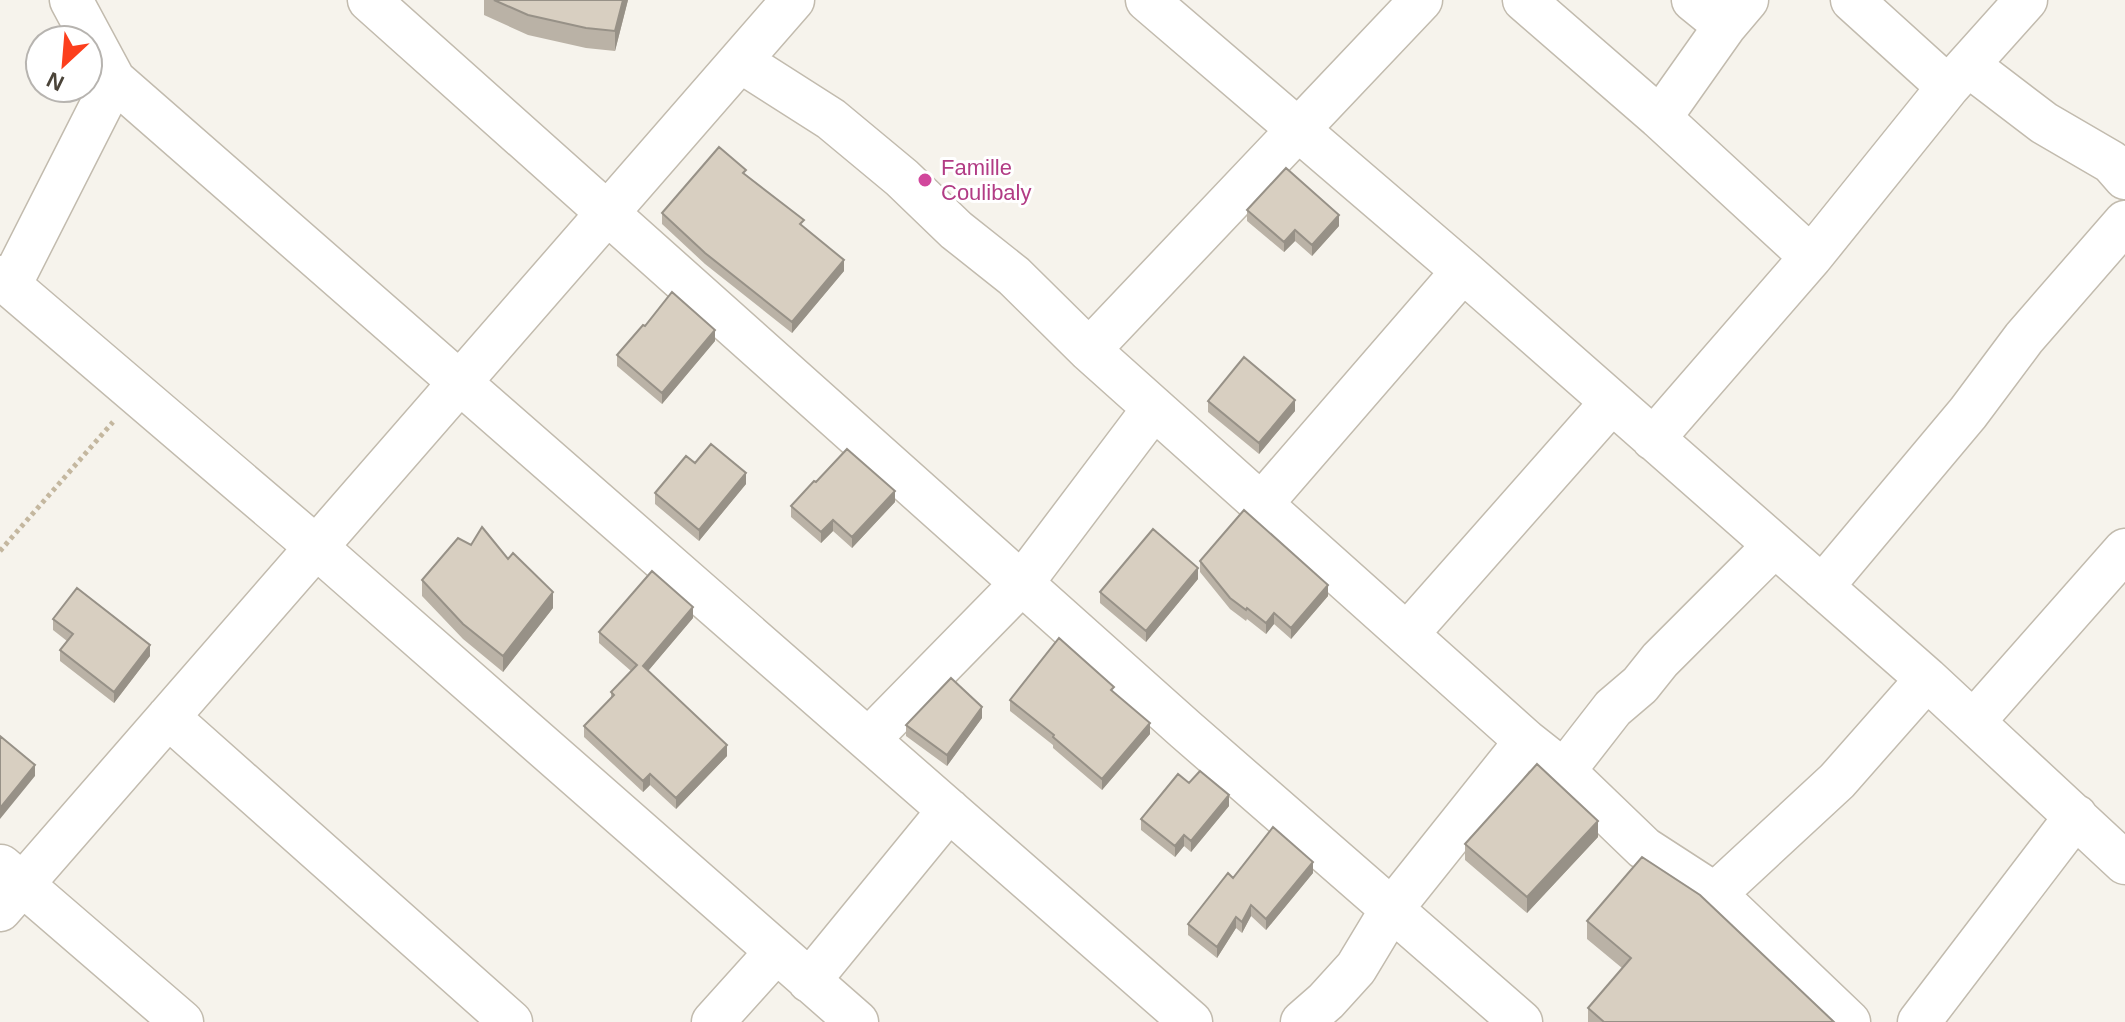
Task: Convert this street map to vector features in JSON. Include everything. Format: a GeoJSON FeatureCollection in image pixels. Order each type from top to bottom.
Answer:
{"type":"FeatureCollection","features":[{"type":"Feature","properties":{"kind":"street"},"geometry":{"type":"LineString","coordinates":[[71,0],[114,80],[870,738],[1191,1022]]}},
{"type":"Feature","properties":{"kind":"street"},"geometry":{"type":"LineString","coordinates":[[369,0],[1022,583],[1521,1022]]}},
{"type":"Feature","properties":{"kind":"street"},"geometry":{"type":"LineString","coordinates":[[182,1022],[7,886],[168,717],[793,0]]}},
{"type":"Feature","properties":{"kind":"street"},"geometry":{"type":"LineString","coordinates":[[1147,0],[1299,128],[1927,679],[2125,863]]}},
{"type":"Feature","properties":{"kind":"street"},"geometry":{"type":"LineString","coordinates":[[1089,350],[1421,0]]}},
{"type":"Feature","properties":{"kind":"street"},"geometry":{"type":"LineString","coordinates":[[1524,0],[1660,118],[1811,257]]}},
{"type":"Feature","properties":{"kind":"street"},"geometry":{"type":"LineString","coordinates":[[1660,118],[1736,13],[1693,0]]}},
{"type":"Feature","properties":{"kind":"street"},"geometry":{"type":"LineString","coordinates":[[1852,0],[1958,76],[2120,161]]}},
{"type":"Feature","properties":{"kind":"street"},"geometry":{"type":"LineString","coordinates":[[1653,439],[1811,257],[1958,76],[2026,0]]}},
{"type":"Feature","properties":{"kind":"street"},"geometry":{"type":"LineString","coordinates":[[740,61],[831,119],[902,178],[956,230],[1014,276],[1089,350],[1526,741],[1564,771],[1644,848],[1715,894],[1849,1022]]}},
{"type":"Feature","properties":{"kind":"street"},"geometry":{"type":"LineString","coordinates":[[114,80],[5,281],[316,547],[857,1022]]}},
{"type":"Feature","properties":{"kind":"street"},"geometry":{"type":"LineString","coordinates":[[1822,587],[1968,413],[2024,338],[2125,222]]}},
{"type":"Feature","properties":{"kind":"street"},"geometry":{"type":"LineString","coordinates":[[1262,503],[1463,271]]}},
{"type":"Feature","properties":{"kind":"street"},"geometry":{"type":"LineString","coordinates":[[1407,634],[1611,403]]}},
{"type":"Feature","properties":{"kind":"street"},"geometry":{"type":"LineString","coordinates":[[870,738],[1022,583],[1154,408]]}},
{"type":"Feature","properties":{"kind":"street"},"geometry":{"type":"LineString","coordinates":[[1564,771],[1613,708],[1640,685],[1660,660],[1774,546]]}},
{"type":"Feature","properties":{"kind":"street"},"geometry":{"type":"LineString","coordinates":[[1974,721],[2125,550]]}},
{"type":"Feature","properties":{"kind":"street"},"geometry":{"type":"LineString","coordinates":[[1715,894],[1837,781],[1927,679]]}},
{"type":"Feature","properties":{"kind":"street"},"geometry":{"type":"LineString","coordinates":[[168,717],[511,1022]]}},
{"type":"Feature","properties":{"kind":"street"},"geometry":{"type":"LineString","coordinates":[[1302,1022],[1356,968],[1391,910],[1526,741]]}},
{"type":"Feature","properties":{"kind":"street"},"geometry":{"type":"LineString","coordinates":[[809,981],[949,810]]}},
{"type":"Feature","properties":{"kind":"street"},"geometry":{"type":"LineString","coordinates":[[1919,1022],[2076,816]]}},
{"type":"Feature","properties":{"kind":"street"},"geometry":{"type":"LineString","coordinates":[[713,1022],[776,952]]}},
{"type":"Feature","properties":{"kind":"path"},"geometry":{"type":"LineString","coordinates":[[0,551],[137,394]]}},
{"type":"Feature","properties":{"kind":"building"},"geometry":{"type":"Polygon","coordinates":[[[494,0],[623,0],[615,31],[528,15],[494,0]]]}},
{"type":"Feature","properties":{"kind":"building"},"geometry":{"type":"Polygon","coordinates":[[[719,147],[746,170],[743,173],[804,220],[800,224],[844,260],[792,322],[705,253],[662,213],[719,147]]]}},
{"type":"Feature","properties":{"kind":"building"},"geometry":{"type":"Polygon","coordinates":[[[1286,168],[1339,215],[1312,245],[1295,230],[1284,242],[1247,210],[1286,168]]]}},
{"type":"Feature","properties":{"kind":"building"},"geometry":{"type":"Polygon","coordinates":[[[672,292],[715,330],[662,393],[617,355],[672,292]]]}},
{"type":"Feature","properties":{"kind":"building"},"geometry":{"type":"Polygon","coordinates":[[[1244,357],[1295,400],[1259,443],[1208,401],[1244,357]]]}},
{"type":"Feature","properties":{"kind":"building"},"geometry":{"type":"Polygon","coordinates":[[[711,444],[746,473],[699,530],[655,493],[686,456],[695,463],[711,444]]]}},
{"type":"Feature","properties":{"kind":"building"},"geometry":{"type":"Polygon","coordinates":[[[847,449],[895,491],[852,537],[833,520],[821,532],[791,506],[847,449]]]}},
{"type":"Feature","properties":{"kind":"building"},"geometry":{"type":"Polygon","coordinates":[[[1244,510],[1328,585],[1291,628],[1274,613],[1266,623],[1246,610],[1230,598],[1200,561],[1244,510]]]}},
{"type":"Feature","properties":{"kind":"building"},"geometry":{"type":"Polygon","coordinates":[[[482,527],[508,559],[513,553],[553,592],[503,656],[463,624],[422,580],[458,538],[471,545],[482,527]]]}},
{"type":"Feature","properties":{"kind":"building"},"geometry":{"type":"Polygon","coordinates":[[[1153,529],[1198,568],[1146,631],[1100,592],[1153,529]]]}},
{"type":"Feature","properties":{"kind":"building"},"geometry":{"type":"Polygon","coordinates":[[[652,571],[693,607],[643,666],[727,745],[676,798],[650,774],[643,781],[584,726],[637,665],[599,632],[652,571]]]}},
{"type":"Feature","properties":{"kind":"building"},"geometry":{"type":"Polygon","coordinates":[[[77,588],[150,645],[114,692],[60,650],[73,634],[53,619],[77,588]]]}},
{"type":"Feature","properties":{"kind":"building"},"geometry":{"type":"Polygon","coordinates":[[[1059,638],[1114,687],[1111,690],[1150,723],[1102,779],[1010,700],[1059,638]]]}},
{"type":"Feature","properties":{"kind":"building"},"geometry":{"type":"Polygon","coordinates":[[[951,678],[982,707],[947,755],[906,725],[951,678]]]}},
{"type":"Feature","properties":{"kind":"building"},"geometry":{"type":"Polygon","coordinates":[[[0,736],[35,765],[0,808],[0,736]]]}},
{"type":"Feature","properties":{"kind":"building"},"geometry":{"type":"Polygon","coordinates":[[[1537,764],[1598,821],[1527,897],[1465,844],[1537,764]]]}},
{"type":"Feature","properties":{"kind":"building"},"geometry":{"type":"Polygon","coordinates":[[[1200,771],[1229,795],[1191,841],[1184,835],[1175,846],[1141,819],[1178,774],[1189,783],[1200,771]]]}},
{"type":"Feature","properties":{"kind":"building"},"geometry":{"type":"Polygon","coordinates":[[[1273,827],[1313,862],[1266,919],[1251,905],[1242,922],[1236,917],[1217,947],[1188,924],[1228,873],[1233,878],[1273,827]]]}},
{"type":"Feature","properties":{"kind":"building"},"geometry":{"type":"Polygon","coordinates":[[[1642,857],[1700,895],[1834,1022],[1604,1022],[1588,1008],[1631,958],[1587,921],[1642,857]]]}},
{"type":"Feature","properties":{"kind":"place","name":"Famille Coulibaly"},"geometry":{"type":"Point","coordinates":[925,180]}}]}
